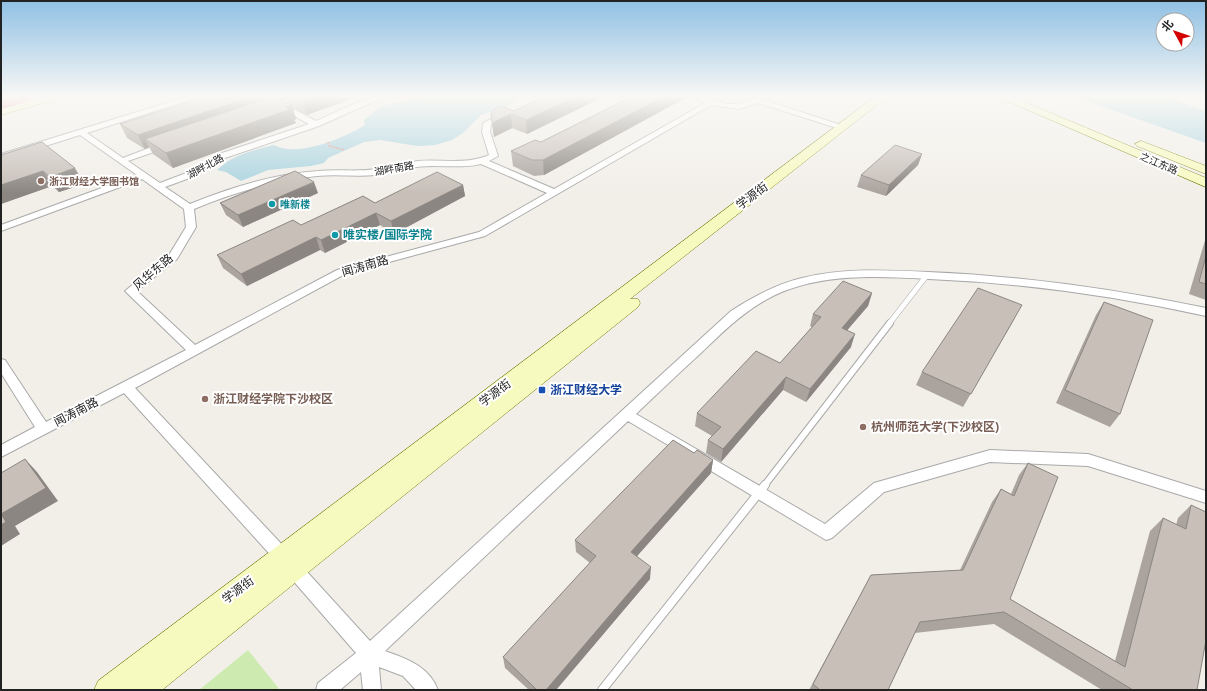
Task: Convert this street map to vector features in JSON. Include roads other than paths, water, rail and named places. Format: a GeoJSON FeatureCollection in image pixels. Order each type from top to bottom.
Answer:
{"type":"FeatureCollection","features":[{"type":"Feature","properties":{"kind":"main road","name":"学源街"},"geometry":{"type":"LineString","coordinates":[[107,690],[288,563],[841,128]]}},
{"type":"Feature","properties":{"kind":"main road"},"geometry":{"type":"LineString","coordinates":[[141,690],[288,563],[851,128]]}},
{"type":"Feature","properties":{"kind":"main road","name":"之江东路"},"geometry":{"type":"LineString","coordinates":[[1076,128],[1206,184]]}},
{"type":"Feature","properties":{"kind":"main road","name":"之江东路"},"geometry":{"type":"LineString","coordinates":[[1104,128],[1206,170]]}},
{"type":"Feature","properties":{"kind":"street"},"geometry":{"type":"LineString","coordinates":[[1,157],[93,128]]}},
{"type":"Feature","properties":{"kind":"street","name":"湖畔北路"},"geometry":{"type":"LineString","coordinates":[[158,187],[191,175],[211,161],[222,156],[304,128]]}},
{"type":"Feature","properties":{"kind":"street"},"geometry":{"type":"LineString","coordinates":[[484,162],[494,156],[486,132],[486,128]]}},
{"type":"Feature","properties":{"kind":"street","name":"闻涛南路"},"geometry":{"type":"LineString","coordinates":[[1,451],[126,387],[341,272],[482,234],[665,128]]}},
{"type":"Feature","properties":{"kind":"street"},"geometry":{"type":"LineString","coordinates":[[81,132],[189,208]]}},
{"type":"Feature","properties":{"kind":"street"},"geometry":{"type":"LineString","coordinates":[[121,161],[172,143]]}},
{"type":"Feature","properties":{"kind":"street","name":"湖畔南路"},"geometry":{"type":"LineString","coordinates":[[189,208],[228,192],[263,182],[336,172],[377,172],[417,164],[438,162],[466,166],[484,162]]}},
{"type":"Feature","properties":{"kind":"street"},"geometry":{"type":"LineString","coordinates":[[484,162],[553,192]]}},
{"type":"Feature","properties":{"kind":"street"},"geometry":{"type":"LineString","coordinates":[[1,228],[143,176]]}},
{"type":"Feature","properties":{"kind":"street","name":"风华东路"},"geometry":{"type":"LineString","coordinates":[[189,208],[191,227],[173,257],[130,291],[193,350]]}},
{"type":"Feature","properties":{"kind":"street"},"geometry":{"type":"LineString","coordinates":[[325,690],[369,654],[735,314],[760,296],[801,282],[846,274],[928,275],[1042,283],[1155,301],[1206,312]]}},
{"type":"Feature","properties":{"kind":"street"},"geometry":{"type":"LineString","coordinates":[[1,362],[42,429]]}},
{"type":"Feature","properties":{"kind":"street"},"geometry":{"type":"LineString","coordinates":[[126,387],[288,563],[369,654],[409,669],[429,690]]}},
{"type":"Feature","properties":{"kind":"street"},"geometry":{"type":"LineString","coordinates":[[628,415],[826,533],[879,487],[990,456],[1088,460],[1206,497]]}},
{"type":"Feature","properties":{"kind":"street"},"geometry":{"type":"LineString","coordinates":[[369,654],[372,690]]}},
{"type":"Feature","properties":{"kind":"lane"},"geometry":{"type":"LineString","coordinates":[[602,690],[759,493],[928,275]]}},
{"type":"Feature","properties":{"kind":"water"},"geometry":{"type":"Polygon","coordinates":[[[359,128],[468,128],[452,140],[435,145],[417,146],[380,140],[364,142],[328,158],[324,163],[311,166],[268,170],[241,181],[226,172],[217,170],[230,160],[251,151],[274,145],[295,149],[308,148],[321,145],[359,128]]]}},
{"type":"Feature","properties":{"kind":"water"},"geometry":{"type":"Polygon","coordinates":[[[1164,128],[1206,128],[1206,143],[1164,128]]]}},
{"type":"Feature","properties":{"kind":"place","name":"浙江财经大学图书馆"},"geometry":{"type":"Point","coordinates":[41,181]}},
{"type":"Feature","properties":{"kind":"place","name":"唯新楼"},"geometry":{"type":"Point","coordinates":[272,204]}},
{"type":"Feature","properties":{"kind":"place","name":"唯实楼/国际学院"},"geometry":{"type":"Point","coordinates":[335,235]}},
{"type":"Feature","properties":{"kind":"place","name":"浙江财经大学"},"geometry":{"type":"Point","coordinates":[542,390]}},
{"type":"Feature","properties":{"kind":"place","name":"浙江财经学院下沙校区"},"geometry":{"type":"Point","coordinates":[205,399]}},
{"type":"Feature","properties":{"kind":"place","name":"杭州师范大学(下沙校区)"},"geometry":{"type":"Point","coordinates":[863,427]}}]}
